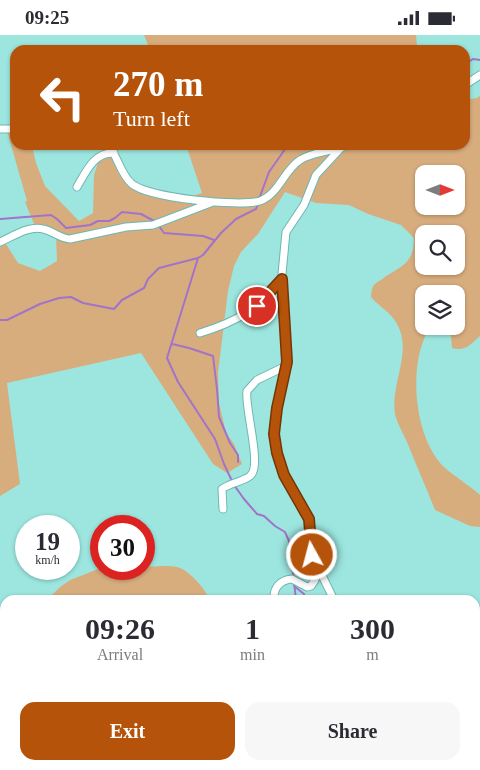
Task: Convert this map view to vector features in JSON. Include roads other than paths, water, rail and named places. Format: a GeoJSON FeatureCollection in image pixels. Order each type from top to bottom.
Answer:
{"type":"FeatureCollection","features":[{"type":"Feature","properties":{"kind":"street"},"geometry":{"type":"LineString","coordinates":[[112,150],[127,178],[136,186],[170,197],[236,202],[261,200],[270,194],[300,160],[336,150]]}},
{"type":"Feature","properties":{"kind":"street"},"geometry":{"type":"LineString","coordinates":[[332,595],[310,547],[309,519],[284,475],[274,434],[277,408],[286,366],[282,279],[286,232],[304,205],[316,175],[339,150]]}},
{"type":"Feature","properties":{"kind":"street"},"geometry":{"type":"LineString","coordinates":[[77,187],[93,162],[103,154],[114,153]]}},
{"type":"Feature","properties":{"kind":"street"},"geometry":{"type":"LineString","coordinates":[[0,242],[37,228],[46,230],[64,239],[70,239],[92,236],[126,227],[153,225],[216,201]]}},
{"type":"Feature","properties":{"kind":"street"},"geometry":{"type":"LineString","coordinates":[[200,333],[250,312],[282,279]]}},
{"type":"Feature","properties":{"kind":"street"},"geometry":{"type":"LineString","coordinates":[[223,509],[222,489],[250,476],[254,472],[253,433],[247,408],[247,391],[258,379],[286,366]]}},
{"type":"Feature","properties":{"kind":"street"},"geometry":{"type":"LineString","coordinates":[[274,595],[277,586],[286,580],[292,579],[307,587],[311,586],[315,580],[318,568]]}},
{"type":"Feature","properties":{"kind":"waterway"},"geometry":{"type":"LineString","coordinates":[[470,61],[473,59],[480,60]]}},
{"type":"Feature","properties":{"kind":"waterway"},"geometry":{"type":"LineString","coordinates":[[259,199],[269,172],[284,150]]}},
{"type":"Feature","properties":{"kind":"waterway"},"geometry":{"type":"LineString","coordinates":[[0,320],[7,320],[40,304],[59,298],[71,297],[83,303],[114,309],[122,300],[144,288],[148,279],[159,268],[203,255],[221,233],[236,219],[256,209],[258,204]]}},
{"type":"Feature","properties":{"kind":"waterway"},"geometry":{"type":"LineString","coordinates":[[0,219],[51,215],[66,228],[90,225],[98,221],[109,221],[122,212],[141,214],[156,222]]}},
{"type":"Feature","properties":{"kind":"waterway"},"geometry":{"type":"LineString","coordinates":[[159,226],[164,233],[203,236],[214,240]]}},
{"type":"Feature","properties":{"kind":"waterway"},"geometry":{"type":"LineString","coordinates":[[198,258],[167,358],[178,382],[215,439],[232,481]]}},
{"type":"Feature","properties":{"kind":"waterway"},"geometry":{"type":"LineString","coordinates":[[172,344],[213,356],[219,417],[230,443],[238,455],[238,462]]}},
{"type":"Feature","properties":{"kind":"waterway"},"geometry":{"type":"LineString","coordinates":[[234,485],[257,514],[264,516],[285,532],[289,541],[289,558],[294,577]]}},
{"type":"Feature","properties":{"kind":"waterway"},"geometry":{"type":"LineString","coordinates":[[294,582],[295,595]]}},
{"type":"Feature","properties":{"kind":"waterway"},"geometry":{"type":"LineString","coordinates":[[294,586],[304,595]]}}]}
